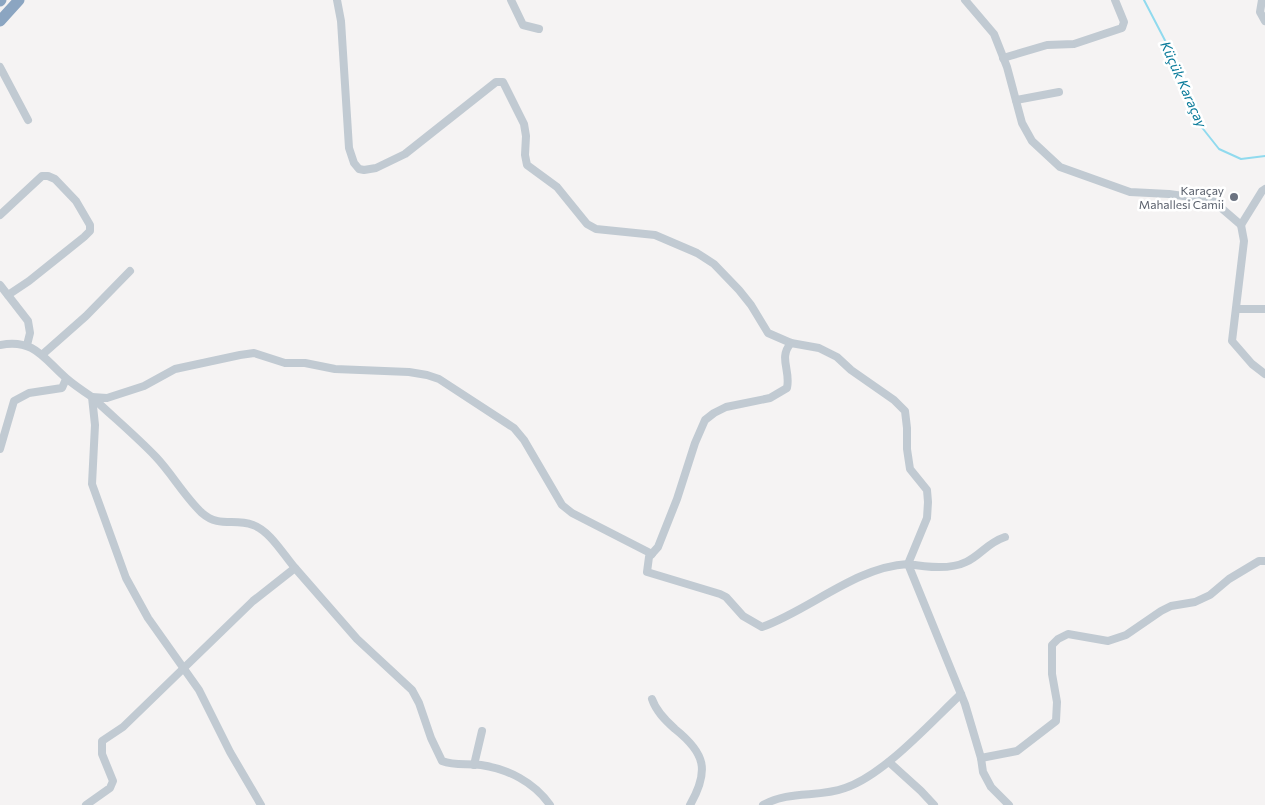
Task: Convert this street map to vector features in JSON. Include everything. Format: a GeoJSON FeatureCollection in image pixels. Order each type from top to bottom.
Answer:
{"type":"FeatureCollection","features":[{"type":"Feature","properties":{"kind":"highway"},"geometry":{"type":"LineString","coordinates":[[0,21],[19,0]]}},
{"type":"Feature","properties":{"kind":"street"},"geometry":{"type":"LineString","coordinates":[[337,0],[341,21],[349,148],[354,163],[359,169],[376,168],[405,154],[496,82],[503,82],[524,124],[527,165],[557,187],[587,224],[596,229],[655,235],[696,253],[714,264],[738,290],[751,305],[768,333],[791,343],[819,348],[838,357],[851,370],[894,400],[905,411],[910,469],[927,490],[928,502],[927,518],[908,564],[961,694],[983,772],[991,787],[1009,805]]}},
{"type":"Feature","properties":{"kind":"street"},"geometry":{"type":"LineString","coordinates":[[511,0],[524,25],[538,29]]}},
{"type":"Feature","properties":{"kind":"street"},"geometry":{"type":"LineString","coordinates":[[965,0],[994,34],[1022,123],[1032,141],[1060,168],[1130,192],[1169,194],[1212,200],[1241,225],[1244,241],[1232,341],[1252,364],[1265,374]]}},
{"type":"Feature","properties":{"kind":"street"},"geometry":{"type":"LineString","coordinates":[[1003,58],[1047,45],[1074,44],[1122,28],[1124,22],[1115,0]]}},
{"type":"Feature","properties":{"kind":"street"},"geometry":{"type":"LineString","coordinates":[[1262,0],[1260,12],[1265,21]]}},
{"type":"Feature","properties":{"kind":"street"},"geometry":{"type":"LineString","coordinates":[[0,67],[28,120]]}},
{"type":"Feature","properties":{"kind":"street"},"geometry":{"type":"LineString","coordinates":[[1016,100],[1059,92]]}},
{"type":"Feature","properties":{"kind":"street"},"geometry":{"type":"LineString","coordinates":[[0,215],[42,176],[48,176],[55,179],[76,201],[90,225],[90,231],[84,237],[29,281],[8,295]]}},
{"type":"Feature","properties":{"kind":"street"},"geometry":{"type":"LineString","coordinates":[[1241,225],[1265,189]]}},
{"type":"Feature","properties":{"kind":"street"},"geometry":{"type":"LineString","coordinates":[[42,354],[86,316],[130,271]]}},
{"type":"Feature","properties":{"kind":"street"},"geometry":{"type":"LineString","coordinates":[[0,285],[28,321],[30,333],[27,345]]}},
{"type":"Feature","properties":{"kind":"street"},"geometry":{"type":"LineString","coordinates":[[1237,309],[1265,309]]}},
{"type":"Feature","properties":{"kind":"street"},"geometry":{"type":"LineString","coordinates":[[791,343],[786,349],[785,357],[789,380],[787,388],[770,398],[726,407],[705,420],[658,547],[649,557],[647,572],[720,594],[742,616],[762,628],[780,621],[831,590],[877,571],[897,564],[944,567],[966,562],[994,541],[1005,537]]}},
{"type":"Feature","properties":{"kind":"street"},"geometry":{"type":"LineString","coordinates":[[0,345],[27,345],[42,354],[66,378],[92,397],[156,457],[203,514],[223,523],[243,522],[254,525],[268,535],[357,639],[412,690],[442,761],[452,765],[480,765],[501,771],[528,782],[542,794],[550,805]]}},
{"type":"Feature","properties":{"kind":"street"},"geometry":{"type":"LineString","coordinates":[[92,397],[107,398],[144,386],[175,369],[254,353],[285,363],[305,364],[335,370],[376,370],[427,374],[439,379],[514,428],[524,440],[562,504],[572,513],[652,554]]}},
{"type":"Feature","properties":{"kind":"street"},"geometry":{"type":"LineString","coordinates":[[0,449],[14,402],[29,393],[62,388],[66,378]]}},
{"type":"Feature","properties":{"kind":"street"},"geometry":{"type":"LineString","coordinates":[[92,397],[95,425],[92,484],[126,578],[148,618],[198,690],[230,752],[261,805]]}},
{"type":"Feature","properties":{"kind":"street"},"geometry":{"type":"LineString","coordinates":[[980,758],[1016,751],[1056,721],[1057,702],[1052,674],[1052,645],[1058,639],[1068,634],[1108,641],[1126,635],[1161,611],[1171,606],[1195,602],[1210,595],[1229,579],[1259,561],[1265,561]]}},
{"type":"Feature","properties":{"kind":"street"},"geometry":{"type":"LineString","coordinates":[[86,805],[110,788],[113,781],[102,754],[102,741],[123,727],[253,601],[295,568]]}},
{"type":"Feature","properties":{"kind":"street"},"geometry":{"type":"LineString","coordinates":[[764,805],[775,798],[845,788],[866,777],[889,762],[961,694]]}},
{"type":"Feature","properties":{"kind":"street"},"geometry":{"type":"LineString","coordinates":[[652,699],[654,705],[666,721],[697,749],[702,764],[702,775],[698,792],[690,805]]}},
{"type":"Feature","properties":{"kind":"street"},"geometry":{"type":"LineString","coordinates":[[474,765],[482,731]]}},
{"type":"Feature","properties":{"kind":"street"},"geometry":{"type":"LineString","coordinates":[[889,762],[934,805]]}},
{"type":"Feature","properties":{"kind":"waterway","name":"Küçük Karaçay"},"geometry":{"type":"LineString","coordinates":[[1144,0],[1170,50],[1200,125],[1219,149],[1241,159],[1265,156]]}},
{"type":"Feature","properties":{"kind":"place","name":"Karaçay Mahallesi Camii"},"geometry":{"type":"Point","coordinates":[1234,197]}}]}
